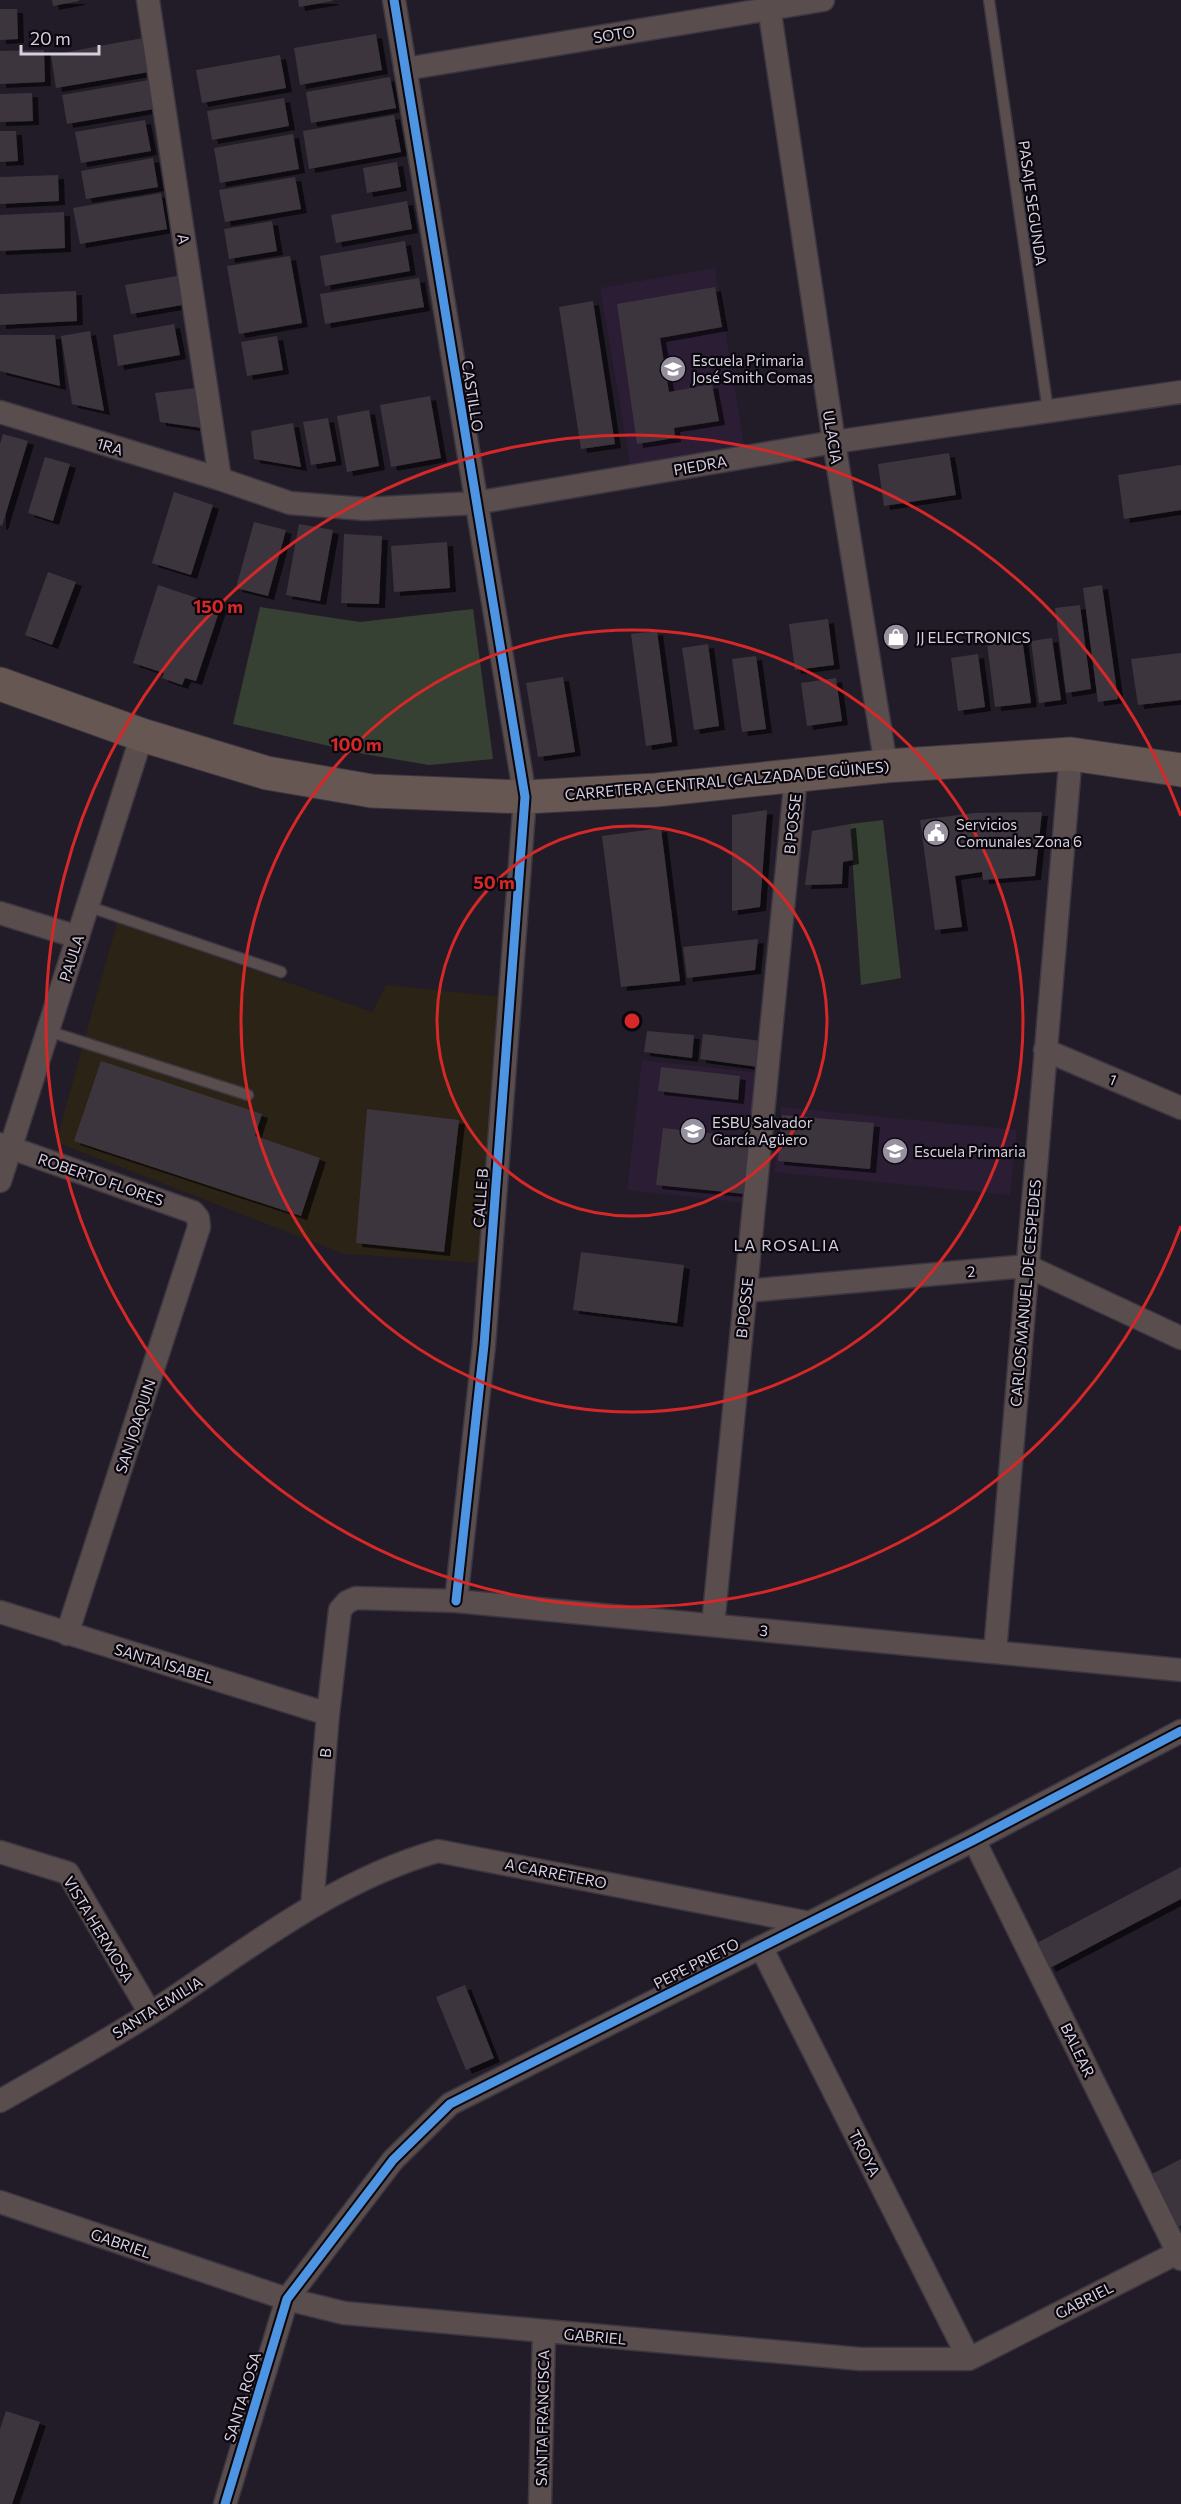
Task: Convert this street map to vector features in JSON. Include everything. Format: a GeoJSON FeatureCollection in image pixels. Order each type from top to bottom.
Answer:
{"type":"FeatureCollection","features":[{"type":"Feature","properties":{"kind":"main road","name":"CARRETERA CENTRAL (CALZADA DE GÜINES)"},"geometry":{"type":"LineString","coordinates":[[0,684],[142,735],[267,773],[372,791],[525,797],[656,790],[886,766],[1071,754],[1181,770]]}},
{"type":"Feature","properties":{"kind":"street","name":"A"},"geometry":{"type":"LineString","coordinates":[[148,0],[220,479]]}},
{"type":"Feature","properties":{"kind":"street","name":"CASTILLO"},"geometry":{"type":"LineString","coordinates":[[394,0],[525,797]]}},
{"type":"Feature","properties":{"kind":"street","name":"SOTO"},"geometry":{"type":"LineString","coordinates":[[405,69],[769,4],[823,0]]}},
{"type":"Feature","properties":{"kind":"street","name":"ULACIA"},"geometry":{"type":"LineString","coordinates":[[769,4],[834,442],[886,766]]}},
{"type":"Feature","properties":{"kind":"street","name":"PIEDRA"},"geometry":{"type":"LineString","coordinates":[[220,479],[290,503],[365,509],[475,503],[834,442],[1181,392]]}},
{"type":"Feature","properties":{"kind":"street","name":"1RA"},"geometry":{"type":"LineString","coordinates":[[0,412],[220,479]]}},
{"type":"Feature","properties":{"kind":"street","name":"PAULA"},"geometry":{"type":"LineString","coordinates":[[0,1181],[5,1146],[48,1030],[142,735]]}},
{"type":"Feature","properties":{"kind":"street","name":"CARLOS MANUEL DE CESPEDES"},"geometry":{"type":"LineString","coordinates":[[995,1652],[1071,754]]}},
{"type":"Feature","properties":{"kind":"street","name":"B POSSE"},"geometry":{"type":"LineString","coordinates":[[713,1625],[796,776]]}},
{"type":"Feature","properties":{"kind":"street","name":"CALLE B"},"geometry":{"type":"LineString","coordinates":[[456,1601],[484,1345],[525,797]]}},
{"type":"Feature","properties":{"kind":"street"},"geometry":{"type":"LineString","coordinates":[[0,913],[78,937]]}},
{"type":"Feature","properties":{"kind":"street","name":"1"},"geometry":{"type":"LineString","coordinates":[[1045,1050],[1181,1108]]}},
{"type":"Feature","properties":{"kind":"street","name":"ROBERTO FLORES"},"geometry":{"type":"LineString","coordinates":[[5,1146],[193,1212],[198,1218]]}},
{"type":"Feature","properties":{"kind":"street","name":"SAN JOAQUIN"},"geometry":{"type":"LineString","coordinates":[[68,1634],[199,1227],[198,1218]]}},
{"type":"Feature","properties":{"kind":"street","name":"2"},"geometry":{"type":"LineString","coordinates":[[746,1291],[1027,1266]]}},
{"type":"Feature","properties":{"kind":"street"},"geometry":{"type":"LineString","coordinates":[[1027,1266],[1181,1338]]}},
{"type":"Feature","properties":{"kind":"street","name":"3"},"geometry":{"type":"LineString","coordinates":[[347,1602],[356,1598],[456,1601],[1181,1670]]}},
{"type":"Feature","properties":{"kind":"street","name":"B"},"geometry":{"type":"LineString","coordinates":[[312,1907],[339,1610],[347,1602]]}},
{"type":"Feature","properties":{"kind":"street","name":"SANTA ISABEL"},"geometry":{"type":"LineString","coordinates":[[0,1612],[328,1714]]}},
{"type":"Feature","properties":{"kind":"street","name":"PEPE PRIETO"},"geometry":{"type":"LineString","coordinates":[[287,2299],[393,2160],[450,2104],[974,1840],[1181,1731]]}},
{"type":"Feature","properties":{"kind":"street","name":"BALEAR"},"geometry":{"type":"LineString","coordinates":[[974,1840],[1180,2254]]}},
{"type":"Feature","properties":{"kind":"street","name":"A CARRETERO"},"geometry":{"type":"LineString","coordinates":[[312,1907],[403,1861],[438,1851],[810,1923]]}},
{"type":"Feature","properties":{"kind":"street","name":"VISTA HERMOSA"},"geometry":{"type":"LineString","coordinates":[[0,1852],[68,1873],[150,2013]]}},
{"type":"Feature","properties":{"kind":"street","name":"SANTA EMILIA"},"geometry":{"type":"LineString","coordinates":[[0,2102],[150,2013],[312,1907]]}},
{"type":"Feature","properties":{"kind":"street","name":"TROYA"},"geometry":{"type":"LineString","coordinates":[[761,1947],[969,2359]]}},
{"type":"Feature","properties":{"kind":"street","name":"GABRIEL"},"geometry":{"type":"LineString","coordinates":[[0,2202],[287,2299],[344,2313],[860,2359],[969,2359],[1180,2254]]}},
{"type":"Feature","properties":{"kind":"street","name":"SANTA ROSA"},"geometry":{"type":"LineString","coordinates":[[225,2504],[287,2299]]}},
{"type":"Feature","properties":{"kind":"street","name":"SANTA FRANCISCA"},"geometry":{"type":"LineString","coordinates":[[540,2504],[544,2331]]}},
{"type":"Feature","properties":{"kind":"lane","name":"PASAJE SEGUNDA"},"geometry":{"type":"LineString","coordinates":[[989,0],[1048,411]]}},
{"type":"Feature","properties":{"kind":"lane"},"geometry":{"type":"LineString","coordinates":[[87,906],[281,972]]}},
{"type":"Feature","properties":{"kind":"lane"},"geometry":{"type":"LineString","coordinates":[[48,1030],[248,1095]]}},
{"type":"Feature","properties":{"kind":"shaded area","name":"Escuela Primaria José Smith Comas"},"geometry":{"type":"Polygon","coordinates":[[[715,268],[745,451],[631,469],[600,288],[715,268]]]}},
{"type":"Feature","properties":{"kind":"shaded area"},"geometry":{"type":"Polygon","coordinates":[[[117,922],[372,1012],[386,985],[503,997],[481,1263],[344,1254],[56,1142],[117,922]]]}},
{"type":"Feature","properties":{"kind":"shaded area","name":"ESBU Salvador García Agüero"},"geometry":{"type":"Polygon","coordinates":[[[642,1060],[760,1073],[745,1203],[627,1190],[642,1060]]]}},
{"type":"Feature","properties":{"kind":"shaded area","name":"Escuela Primaria"},"geometry":{"type":"Polygon","coordinates":[[[781,1107],[1017,1130],[1010,1195],[774,1172],[781,1107]]]}},
{"type":"Feature","properties":{"kind":"green space"},"geometry":{"type":"Polygon","coordinates":[[[260,607],[360,622],[473,609],[493,759],[429,765],[364,754],[233,724],[260,607]]]}},
{"type":"Feature","properties":{"kind":"green space"},"geometry":{"type":"Polygon","coordinates":[[[883,820],[901,978],[861,985],[850,824],[883,820]]]}},
{"type":"Feature","properties":{"kind":"building"},"geometry":{"type":"Polygon","coordinates":[[[52,0],[79,0],[79,1],[53,6],[52,0]]]}},
{"type":"Feature","properties":{"kind":"building"},"geometry":{"type":"Polygon","coordinates":[[[298,0],[332,0],[333,1],[299,7],[298,0]]]}},
{"type":"Feature","properties":{"kind":"building"},"geometry":{"type":"Polygon","coordinates":[[[0,9],[17,9],[18,39],[0,40],[0,9]]]}},
{"type":"Feature","properties":{"kind":"building"},"geometry":{"type":"Polygon","coordinates":[[[376,34],[382,70],[300,85],[294,48],[376,34]]]}},
{"type":"Feature","properties":{"kind":"building"},"geometry":{"type":"Polygon","coordinates":[[[143,38],[149,72],[56,88],[51,55],[143,38]]]}},
{"type":"Feature","properties":{"kind":"building"},"geometry":{"type":"Polygon","coordinates":[[[44,50],[45,82],[0,84],[0,51],[44,50]]]}},
{"type":"Feature","properties":{"kind":"building"},"geometry":{"type":"Polygon","coordinates":[[[280,55],[286,88],[202,103],[196,70],[280,55]]]}},
{"type":"Feature","properties":{"kind":"building"},"geometry":{"type":"Polygon","coordinates":[[[390,77],[396,108],[311,123],[306,92],[390,77]]]}},
{"type":"Feature","properties":{"kind":"building"},"geometry":{"type":"Polygon","coordinates":[[[149,80],[154,109],[67,124],[62,95],[149,80]]]}},
{"type":"Feature","properties":{"kind":"building"},"geometry":{"type":"Polygon","coordinates":[[[32,93],[33,121],[0,122],[0,94],[32,93]]]}},
{"type":"Feature","properties":{"kind":"building"},"geometry":{"type":"Polygon","coordinates":[[[284,98],[289,126],[212,140],[207,111],[284,98]]]}},
{"type":"Feature","properties":{"kind":"building"},"geometry":{"type":"Polygon","coordinates":[[[394,115],[401,152],[309,169],[303,131],[394,115]]]}},
{"type":"Feature","properties":{"kind":"building"},"geometry":{"type":"Polygon","coordinates":[[[145,120],[151,151],[81,163],[75,132],[145,120]]]}},
{"type":"Feature","properties":{"kind":"building"},"geometry":{"type":"Polygon","coordinates":[[[0,131],[16,131],[18,161],[0,162],[0,131]]]}},
{"type":"Feature","properties":{"kind":"building"},"geometry":{"type":"Polygon","coordinates":[[[293,134],[299,169],[220,183],[214,148],[293,134]]]}},
{"type":"Feature","properties":{"kind":"building"},"geometry":{"type":"Polygon","coordinates":[[[153,158],[158,187],[86,199],[81,171],[153,158]]]}},
{"type":"Feature","properties":{"kind":"building"},"geometry":{"type":"Polygon","coordinates":[[[397,162],[401,187],[367,193],[363,168],[397,162]]]}},
{"type":"Feature","properties":{"kind":"building"},"geometry":{"type":"Polygon","coordinates":[[[58,175],[59,201],[0,204],[0,177],[58,175]]]}},
{"type":"Feature","properties":{"kind":"building"},"geometry":{"type":"Polygon","coordinates":[[[295,177],[301,209],[225,222],[219,190],[295,177]]]}},
{"type":"Feature","properties":{"kind":"building"},"geometry":{"type":"Polygon","coordinates":[[[161,193],[167,229],[80,244],[73,208],[161,193]]]}},
{"type":"Feature","properties":{"kind":"building"},"geometry":{"type":"Polygon","coordinates":[[[407,201],[412,229],[336,243],[331,215],[407,201]]]}},
{"type":"Feature","properties":{"kind":"building"},"geometry":{"type":"Polygon","coordinates":[[[64,212],[65,248],[0,251],[0,215],[64,212]]]}},
{"type":"Feature","properties":{"kind":"building"},"geometry":{"type":"Polygon","coordinates":[[[272,221],[277,251],[229,259],[224,229],[272,221]]]}},
{"type":"Feature","properties":{"kind":"building"},"geometry":{"type":"Polygon","coordinates":[[[405,241],[410,271],[325,286],[320,256],[405,241]]]}},
{"type":"Feature","properties":{"kind":"building"},"geometry":{"type":"Polygon","coordinates":[[[290,256],[302,323],[239,334],[227,266],[290,256]]]}},
{"type":"Feature","properties":{"kind":"building"},"geometry":{"type":"Polygon","coordinates":[[[177,276],[182,305],[131,314],[125,285],[177,276]]]}},
{"type":"Feature","properties":{"kind":"building"},"geometry":{"type":"Polygon","coordinates":[[[419,278],[424,307],[325,324],[320,294],[419,278]]]}},
{"type":"Feature","properties":{"kind":"building"},"geometry":{"type":"Polygon","coordinates":[[[715,287],[722,327],[660,338],[669,392],[712,384],[719,421],[674,428],[675,438],[637,444],[617,304],[715,287]]]}},
{"type":"Feature","properties":{"kind":"building"},"geometry":{"type":"Polygon","coordinates":[[[76,291],[77,321],[0,325],[0,294],[76,291]]]}},
{"type":"Feature","properties":{"kind":"building"},"geometry":{"type":"Polygon","coordinates":[[[593,301],[615,444],[581,449],[559,307],[593,301]]]}},
{"type":"Feature","properties":{"kind":"building"},"geometry":{"type":"Polygon","coordinates":[[[174,324],[180,355],[118,366],[113,335],[174,324]]]}},
{"type":"Feature","properties":{"kind":"building"},"geometry":{"type":"Polygon","coordinates":[[[90,331],[104,411],[72,404],[61,336],[90,331]]]}},
{"type":"Feature","properties":{"kind":"building"},"geometry":{"type":"Polygon","coordinates":[[[0,335],[55,335],[60,386],[0,371],[0,335]]]}},
{"type":"Feature","properties":{"kind":"building"},"geometry":{"type":"Polygon","coordinates":[[[277,336],[283,370],[247,376],[241,342],[277,336]]]}},
{"type":"Feature","properties":{"kind":"building"},"geometry":{"type":"Polygon","coordinates":[[[196,388],[202,428],[160,422],[155,393],[196,388]]]}},
{"type":"Feature","properties":{"kind":"building"},"geometry":{"type":"Polygon","coordinates":[[[430,396],[441,458],[391,467],[380,405],[430,396]]]}},
{"type":"Feature","properties":{"kind":"building"},"geometry":{"type":"Polygon","coordinates":[[[369,410],[379,466],[347,472],[337,416],[369,410]]]}},
{"type":"Feature","properties":{"kind":"building"},"geometry":{"type":"Polygon","coordinates":[[[328,418],[336,461],[311,465],[303,422],[328,418]]]}},
{"type":"Feature","properties":{"kind":"building"},"geometry":{"type":"Polygon","coordinates":[[[293,423],[301,467],[254,459],[251,431],[293,423]]]}},
{"type":"Feature","properties":{"kind":"building"},"geometry":{"type":"Polygon","coordinates":[[[3,434],[28,441],[2,526],[0,525],[0,444],[3,434]]]}},
{"type":"Feature","properties":{"kind":"building"},"geometry":{"type":"Polygon","coordinates":[[[949,453],[956,495],[884,506],[878,464],[949,453]]]}},
{"type":"Feature","properties":{"kind":"building"},"geometry":{"type":"Polygon","coordinates":[[[45,457],[70,464],[53,521],[28,513],[45,457]]]}},
{"type":"Feature","properties":{"kind":"building"},"geometry":{"type":"Polygon","coordinates":[[[1181,465],[1181,510],[1124,519],[1118,475],[1181,465]]]}},
{"type":"Feature","properties":{"kind":"building"},"geometry":{"type":"Polygon","coordinates":[[[174,492],[213,505],[191,575],[152,563],[174,492]]]}},
{"type":"Feature","properties":{"kind":"building"},"geometry":{"type":"Polygon","coordinates":[[[254,522],[286,530],[268,596],[236,588],[254,522]]]}},
{"type":"Feature","properties":{"kind":"building"},"geometry":{"type":"Polygon","coordinates":[[[299,524],[333,530],[320,601],[286,595],[299,524]]]}},
{"type":"Feature","properties":{"kind":"building"},"geometry":{"type":"Polygon","coordinates":[[[344,534],[382,536],[379,604],[341,603],[344,534]]]}},
{"type":"Feature","properties":{"kind":"building"},"geometry":{"type":"Polygon","coordinates":[[[447,542],[450,588],[394,592],[391,546],[447,542]]]}},
{"type":"Feature","properties":{"kind":"building"},"geometry":{"type":"Polygon","coordinates":[[[48,572],[76,582],[52,645],[25,635],[48,572]]]}},
{"type":"Feature","properties":{"kind":"building"},"geometry":{"type":"Polygon","coordinates":[[[158,585],[221,606],[196,681],[185,678],[182,685],[162,678],[164,673],[133,663],[158,585]]]}},
{"type":"Feature","properties":{"kind":"building"},"geometry":{"type":"Polygon","coordinates":[[[1102,585],[1118,699],[1098,702],[1083,588],[1102,585]]]}},
{"type":"Feature","properties":{"kind":"building"},"geometry":{"type":"Polygon","coordinates":[[[1080,605],[1091,689],[1066,693],[1055,608],[1080,605]]]}},
{"type":"Feature","properties":{"kind":"building"},"geometry":{"type":"Polygon","coordinates":[[[828,619],[834,665],[795,670],[789,624],[828,619]]]}},
{"type":"Feature","properties":{"kind":"building"},"geometry":{"type":"Polygon","coordinates":[[[657,631],[672,742],[646,746],[631,634],[657,631]]]}},
{"type":"Feature","properties":{"kind":"building"},"geometry":{"type":"Polygon","coordinates":[[[1022,638],[1031,703],[995,707],[987,643],[1022,638]]]}},
{"type":"Feature","properties":{"kind":"building"},"geometry":{"type":"Polygon","coordinates":[[[1052,638],[1061,700],[1039,703],[1031,641],[1052,638]]]}},
{"type":"Feature","properties":{"kind":"building"},"geometry":{"type":"Polygon","coordinates":[[[708,644],[719,726],[694,730],[682,648],[708,644]]]}},
{"type":"Feature","properties":{"kind":"building"},"geometry":{"type":"Polygon","coordinates":[[[1181,653],[1181,700],[1138,705],[1131,659],[1181,653]]]}},
{"type":"Feature","properties":{"kind":"building"},"geometry":{"type":"Polygon","coordinates":[[[978,654],[985,707],[958,711],[951,658],[978,654]]]}},
{"type":"Feature","properties":{"kind":"building"},"geometry":{"type":"Polygon","coordinates":[[[756,656],[766,729],[742,732],[732,659],[756,656]]]}},
{"type":"Feature","properties":{"kind":"building"},"geometry":{"type":"Polygon","coordinates":[[[563,677],[575,752],[538,757],[526,683],[563,677]]]}},
{"type":"Feature","properties":{"kind":"building"},"geometry":{"type":"Polygon","coordinates":[[[836,678],[842,721],[807,726],[801,683],[836,678]]]}},
{"type":"Feature","properties":{"kind":"building"},"geometry":{"type":"Polygon","coordinates":[[[767,810],[760,907],[732,911],[732,815],[767,810]]]}},
{"type":"Feature","properties":{"kind":"building"},"geometry":{"type":"Polygon","coordinates":[[[1042,812],[1035,876],[983,880],[982,872],[955,876],[962,927],[935,930],[920,820],[974,813],[1042,812]]]}},
{"type":"Feature","properties":{"kind":"building"},"geometry":{"type":"Polygon","coordinates":[[[850,824],[853,860],[843,862],[842,884],[805,885],[812,831],[850,824]]]}},
{"type":"Feature","properties":{"kind":"building"},"geometry":{"type":"Polygon","coordinates":[[[661,828],[680,981],[621,987],[602,836],[661,828]]]}},
{"type":"Feature","properties":{"kind":"building"},"geometry":{"type":"Polygon","coordinates":[[[758,939],[755,970],[687,978],[683,947],[758,939]]]}},
{"type":"Feature","properties":{"kind":"building"},"geometry":{"type":"Polygon","coordinates":[[[647,1031],[694,1035],[692,1058],[644,1052],[647,1031]]]}},
{"type":"Feature","properties":{"kind":"building"},"geometry":{"type":"Polygon","coordinates":[[[703,1034],[762,1041],[758,1067],[700,1059],[703,1034]]]}},
{"type":"Feature","properties":{"kind":"building"},"geometry":{"type":"Polygon","coordinates":[[[101,1061],[262,1114],[255,1136],[320,1158],[301,1216],[74,1141],[101,1061]]]}},
{"type":"Feature","properties":{"kind":"building"},"geometry":{"type":"Polygon","coordinates":[[[661,1067],[740,1076],[738,1100],[658,1091],[661,1067]]]}},
{"type":"Feature","properties":{"kind":"building"},"geometry":{"type":"Polygon","coordinates":[[[367,1109],[459,1120],[444,1252],[356,1243],[367,1109]]]}},
{"type":"Feature","properties":{"kind":"building"},"geometry":{"type":"Polygon","coordinates":[[[782,1115],[874,1123],[870,1169],[778,1161],[782,1115]]]}},
{"type":"Feature","properties":{"kind":"building"},"geometry":{"type":"Polygon","coordinates":[[[663,1128],[752,1138],[746,1194],[656,1185],[663,1128]]]}},
{"type":"Feature","properties":{"kind":"building"},"geometry":{"type":"Polygon","coordinates":[[[581,1252],[684,1265],[677,1323],[573,1310],[581,1252]]]}},
{"type":"Feature","properties":{"kind":"building"},"geometry":{"type":"Polygon","coordinates":[[[1181,1867],[1181,1899],[1050,1968],[1037,1943],[1181,1867]]]}},
{"type":"Feature","properties":{"kind":"building"},"geometry":{"type":"Polygon","coordinates":[[[465,1985],[494,2058],[466,2070],[436,1997],[465,1985]]]}},
{"type":"Feature","properties":{"kind":"building"},"geometry":{"type":"Polygon","coordinates":[[[1181,2159],[1181,2225],[1178,2227],[1152,2174],[1181,2159]]]}},
{"type":"Feature","properties":{"kind":"building"},"geometry":{"type":"Polygon","coordinates":[[[6,2411],[40,2422],[12,2504],[0,2504],[0,2429],[6,2411]]]}},
{"type":"Feature","properties":{"kind":"cycle path"},"geometry":{"type":"LineString","coordinates":[[394,0],[525,797],[484,1345],[456,1601]]}},
{"type":"Feature","properties":{"kind":"cycle path"},"geometry":{"type":"LineString","coordinates":[[225,2504],[287,2299],[393,2160],[450,2104],[974,1840],[1181,1731]]}},
{"type":"Feature","properties":{"kind":"place","name":"Escuela Primaria José Smith Comas"},"geometry":{"type":"Point","coordinates":[673,369]}},
{"type":"Feature","properties":{"kind":"place","name":"JJ ELECTRONICS"},"geometry":{"type":"Point","coordinates":[896,637]}},
{"type":"Feature","properties":{"kind":"place","name":"Servicios Comunales Zona 6"},"geometry":{"type":"Point","coordinates":[936,833]}},
{"type":"Feature","properties":{"kind":"place","name":"ESBU Salvador García Agüero"},"geometry":{"type":"Point","coordinates":[693,1131]}},
{"type":"Feature","properties":{"kind":"place","name":"Escuela Primaria"},"geometry":{"type":"Point","coordinates":[895,1151]}},
{"type":"Feature","properties":{"kind":"district","name":"LA ROSALIA"},"geometry":{"type":"Point","coordinates":[787,1244]}}]}
